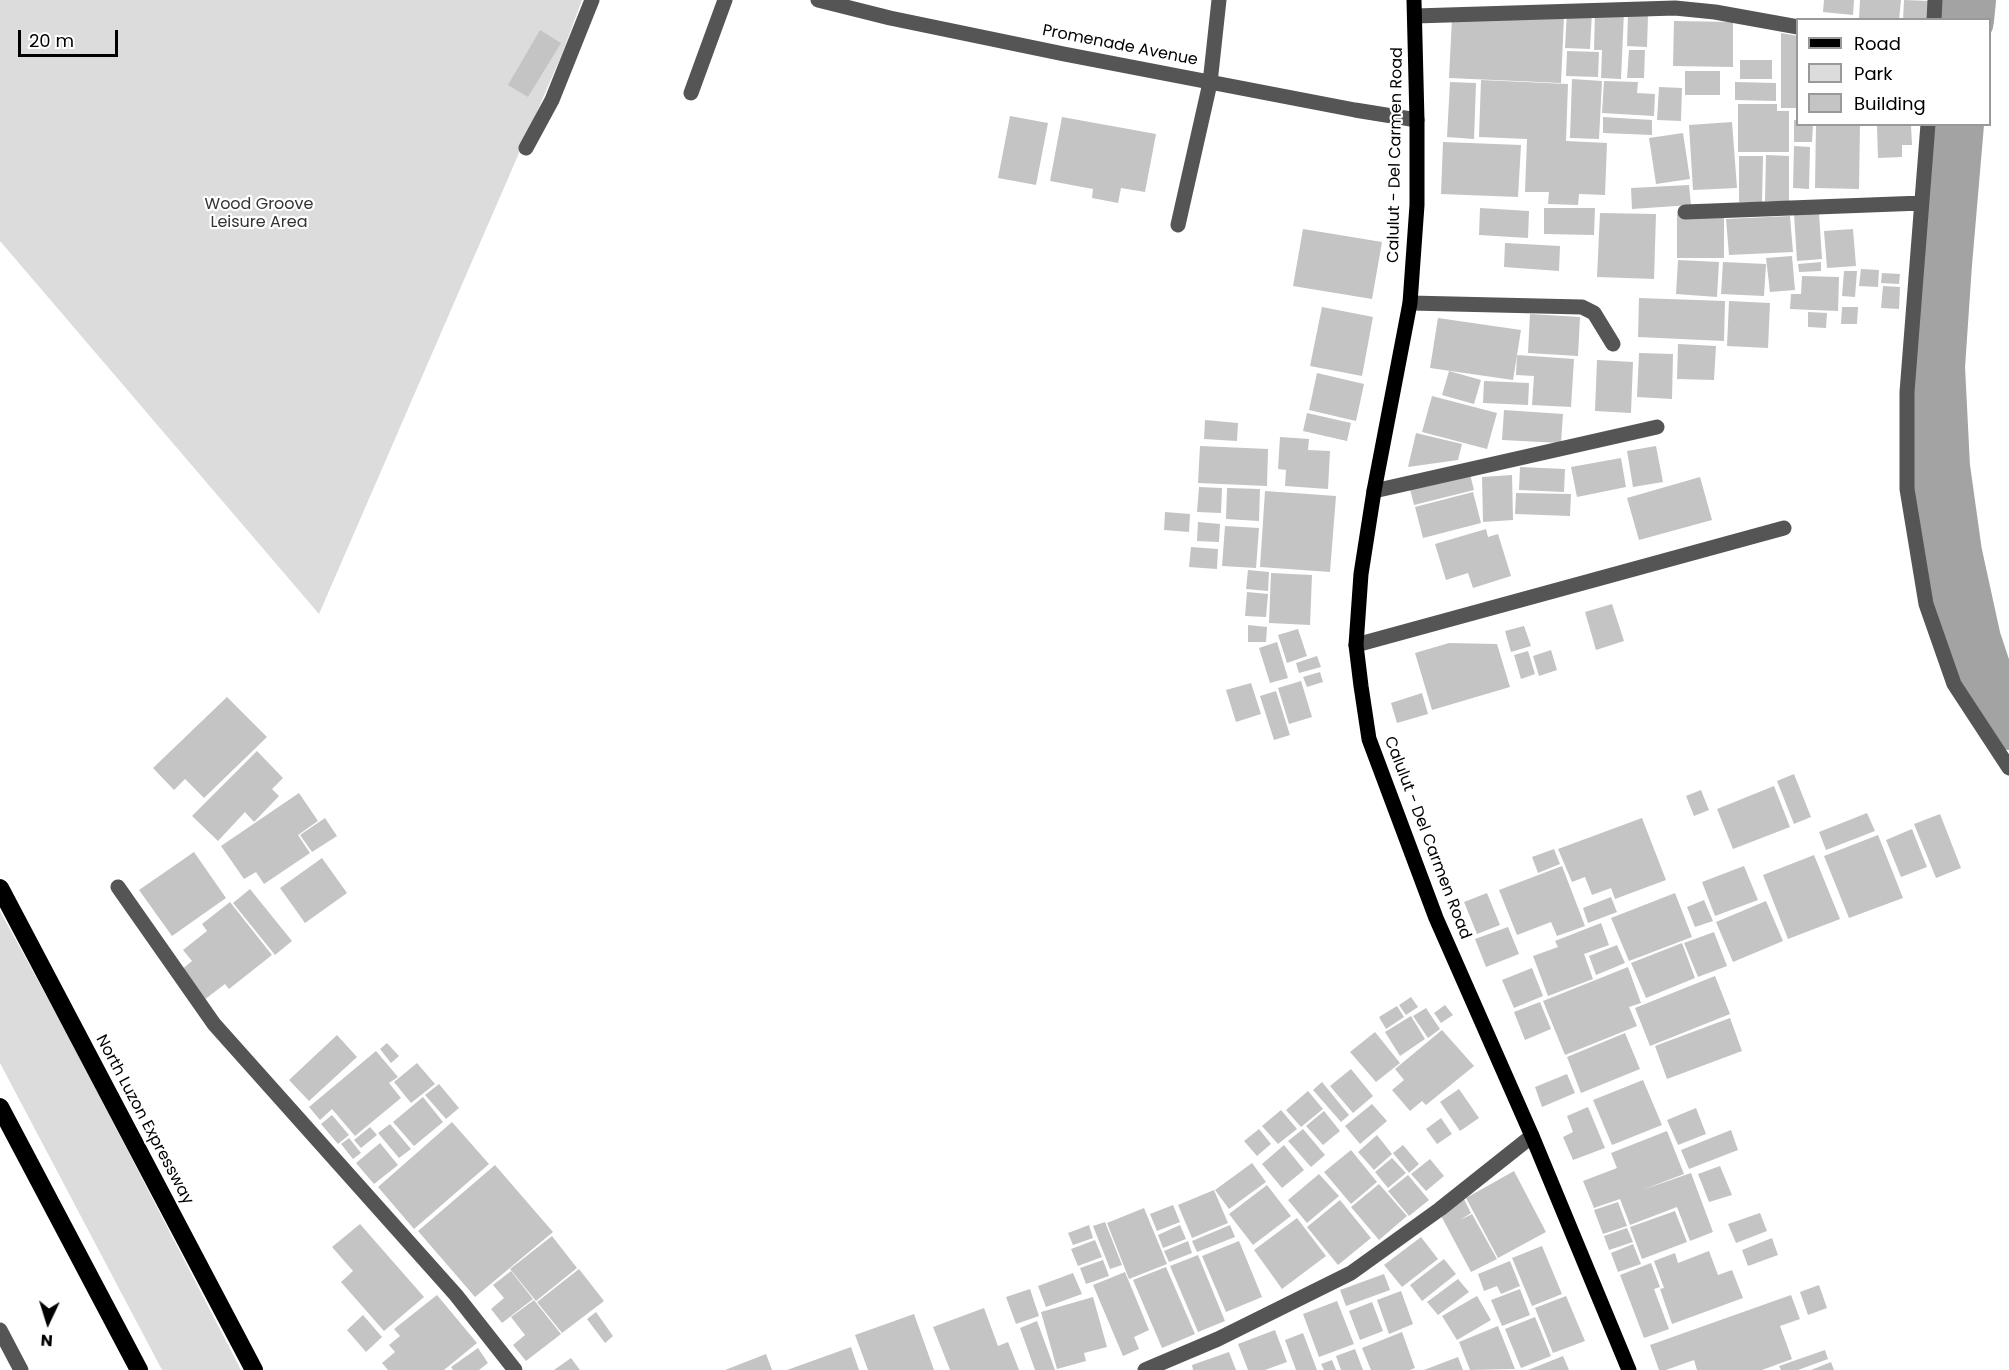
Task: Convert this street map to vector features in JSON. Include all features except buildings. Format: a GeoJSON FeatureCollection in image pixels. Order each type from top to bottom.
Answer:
{"type":"FeatureCollection","features":[{"type":"Feature","properties":{"kind":"highway","name":"North Luzon Expressway"},"geometry":{"type":"LineString","coordinates":[[0,888],[254,1370]]}},
{"type":"Feature","properties":{"kind":"highway"},"geometry":{"type":"LineString","coordinates":[[0,1107],[139,1370]]}},
{"type":"Feature","properties":{"kind":"main road","name":"Calulut - Del Carmen Road"},"geometry":{"type":"LineString","coordinates":[[1414,0],[1417,205],[1410,303],[1374,490],[1361,574],[1356,645],[1370,739],[1436,918],[1532,1136],[1629,1370]]}},
{"type":"Feature","properties":{"kind":"street"},"geometry":{"type":"LineString","coordinates":[[526,148],[552,100],[592,0]]}},
{"type":"Feature","properties":{"kind":"street"},"geometry":{"type":"LineString","coordinates":[[691,93],[725,0]]}},
{"type":"Feature","properties":{"kind":"street","name":"Promenade Avenue"},"geometry":{"type":"LineString","coordinates":[[818,0],[890,18],[1210,83],[1417,120]]}},
{"type":"Feature","properties":{"kind":"street"},"geometry":{"type":"LineString","coordinates":[[1178,225],[1210,83],[1219,0]]}},
{"type":"Feature","properties":{"kind":"street"},"geometry":{"type":"LineString","coordinates":[[1934,18],[1935,0]]}},
{"type":"Feature","properties":{"kind":"street"},"geometry":{"type":"LineString","coordinates":[[1414,16],[1675,4],[1796,27]]}},
{"type":"Feature","properties":{"kind":"street"},"geometry":{"type":"LineString","coordinates":[[1928,126],[1907,392],[1907,489],[1926,604],[1953,684],[2009,768]]}},
{"type":"Feature","properties":{"kind":"street"},"geometry":{"type":"LineString","coordinates":[[1685,212],[1922,203]]}},
{"type":"Feature","properties":{"kind":"street"},"geometry":{"type":"LineString","coordinates":[[1410,303],[1582,307],[1594,313],[1613,344]]}},
{"type":"Feature","properties":{"kind":"street"},"geometry":{"type":"LineString","coordinates":[[1374,490],[1657,427]]}},
{"type":"Feature","properties":{"kind":"street"},"geometry":{"type":"LineString","coordinates":[[1356,645],[1784,528]]}},
{"type":"Feature","properties":{"kind":"street"},"geometry":{"type":"LineString","coordinates":[[118,887],[214,1024],[456,1295],[515,1370]]}},
{"type":"Feature","properties":{"kind":"street"},"geometry":{"type":"LineString","coordinates":[[1144,1370],[1218,1339],[1351,1273],[1440,1209],[1532,1136]]}},
{"type":"Feature","properties":{"kind":"street"},"geometry":{"type":"LineString","coordinates":[[0,1330],[21,1370]]}},
{"type":"Feature","properties":{"kind":"green space","name":"Wood Groove Leisure Area"},"geometry":{"type":"Polygon","coordinates":[[[0,0],[582,0],[562,54],[319,614],[0,241],[0,0]]]}},
{"type":"Feature","properties":{"kind":"green space"},"geometry":{"type":"Polygon","coordinates":[[[0,911],[72,1043],[241,1370],[162,1370],[0,1063],[0,911]]]}},
{"type":"Feature","properties":{"kind":"waterway"},"geometry":{"type":"LineString","coordinates":[[1964,18],[1966,0]]}},
{"type":"Feature","properties":{"kind":"waterway"},"geometry":{"type":"LineString","coordinates":[[1954,126],[1935,367],[1940,467],[1952,553],[1971,640],[1990,697],[2009,720]]}}]}
